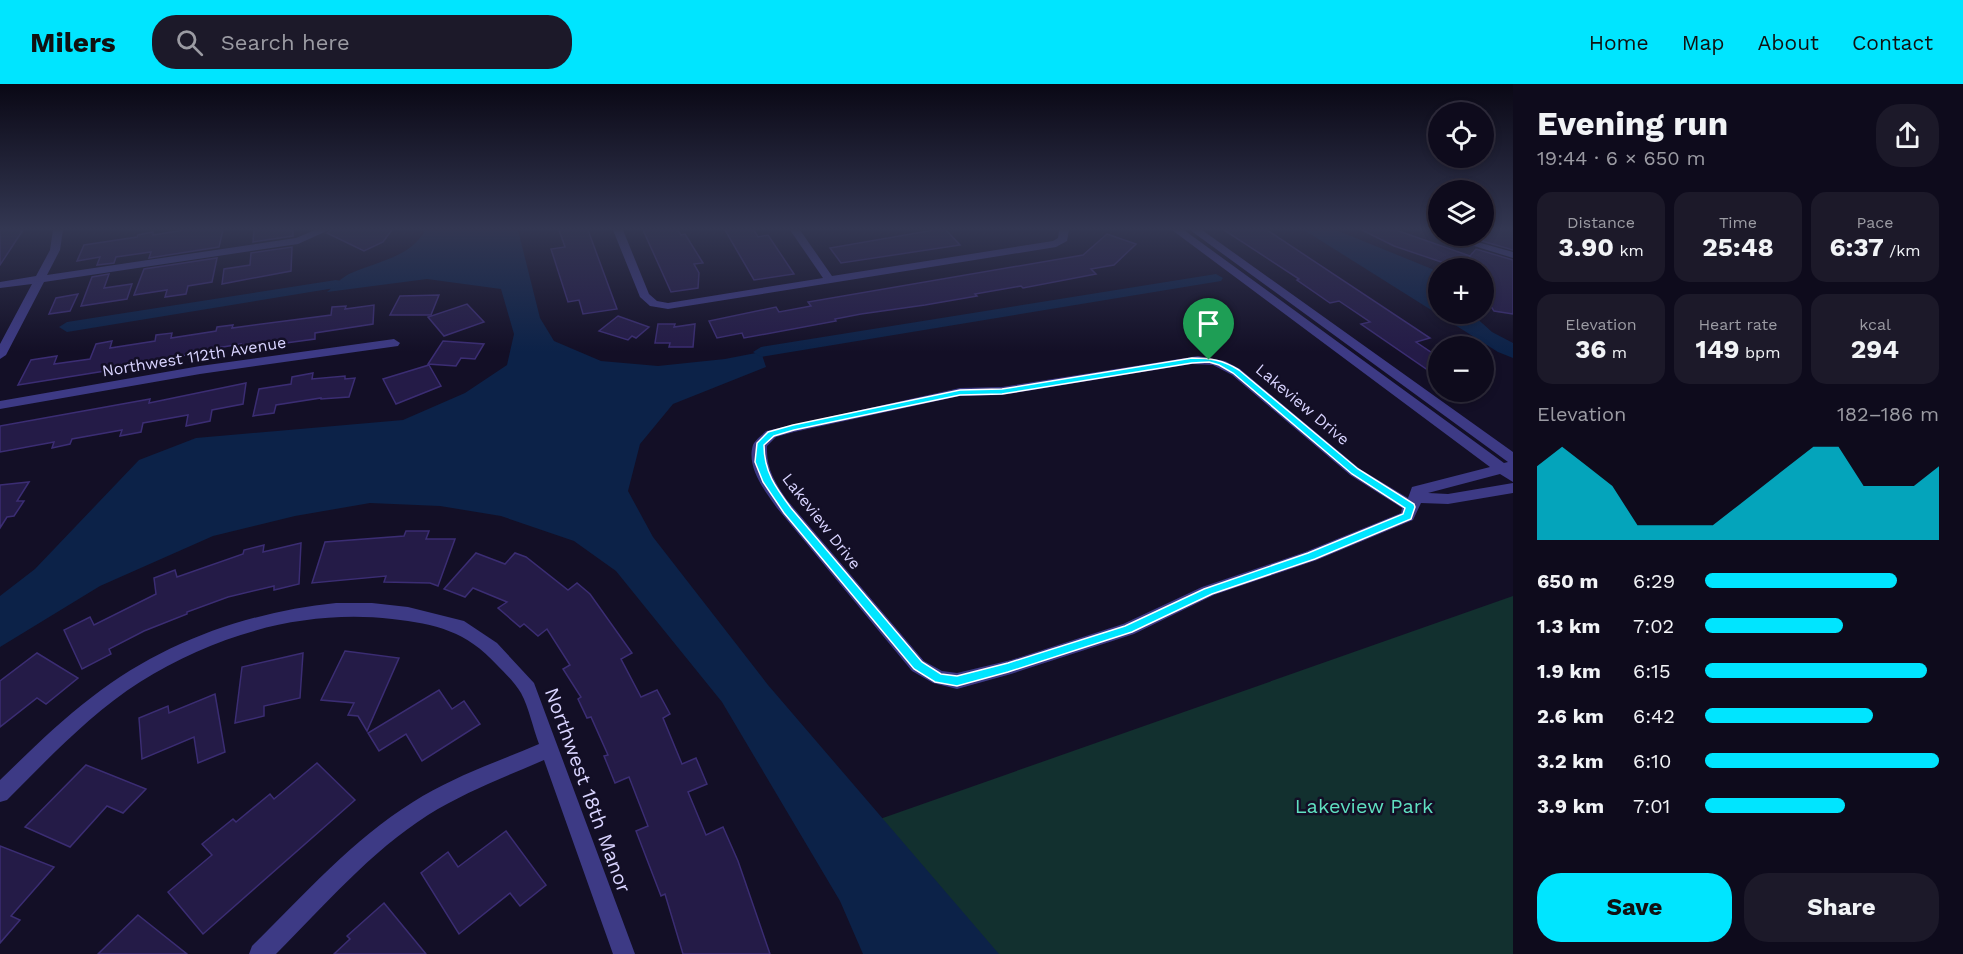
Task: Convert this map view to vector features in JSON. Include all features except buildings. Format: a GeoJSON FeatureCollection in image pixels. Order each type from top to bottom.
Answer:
{"type":"FeatureCollection","features":[{"type":"Feature","properties":{"kind":"street"},"geometry":{"type":"LineString","coordinates":[[0,355],[44,271]]}},
{"type":"Feature","properties":{"kind":"street"},"geometry":{"type":"LineString","coordinates":[[0,285],[95,271]]}},
{"type":"Feature","properties":{"kind":"street"},"geometry":{"type":"LineString","coordinates":[[634,271],[644,295],[654,304],[668,306],[894,271]]}},
{"type":"Feature","properties":{"kind":"street"},"geometry":{"type":"LineString","coordinates":[[823,271],[830,281]]}},
{"type":"Feature","properties":{"kind":"street","name":"Lakeview Drive"},"geometry":{"type":"LineString","coordinates":[[1233,271],[1509,471]]}},
{"type":"Feature","properties":{"kind":"street"},"geometry":{"type":"LineString","coordinates":[[1251,271],[1513,459]]}},
{"type":"Feature","properties":{"kind":"street","name":"Northwest 112th Avenue"},"geometry":{"type":"LineString","coordinates":[[0,405],[200,370],[394,343]]}},
{"type":"Feature","properties":{"kind":"street","name":"Lakeview Drive"},"geometry":{"type":"LineString","coordinates":[[1414,502],[1355,472],[1236,372],[1222,363],[1209,360],[1192,360],[1002,391],[960,392],[793,428],[771,434],[760,445],[759,462],[763,472],[787,511],[918,666],[939,678],[957,681],[1008,668],[1128,629],[1208,591],[1311,556],[1408,516],[1414,502],[1417,491],[1509,471]]}},
{"type":"Feature","properties":{"kind":"street"},"geometry":{"type":"LineString","coordinates":[[1414,502],[1513,488]]}},
{"type":"Feature","properties":{"kind":"street","name":"Northwest 18th Manor"},"geometry":{"type":"LineString","coordinates":[[0,793],[64,731],[134,677],[201,643],[266,619],[324,610],[378,609],[423,616],[464,629],[498,653],[528,688],[624,954]]}},
{"type":"Feature","properties":{"kind":"street"},"geometry":{"type":"LineString","coordinates":[[260,954],[352,864],[405,819],[455,790],[549,749]]}},
{"type":"Feature","properties":{"kind":"green space","name":"Lakeview Park"},"geometry":{"type":"Polygon","coordinates":[[[1513,596],[1513,954],[998,954],[880,819],[1513,596]]]}},
{"type":"Feature","properties":{"kind":"water"},"geometry":{"type":"Polygon","coordinates":[[[358,271],[528,271],[540,318],[554,341],[601,361],[658,366],[725,359],[761,352],[766,367],[673,404],[640,444],[628,491],[653,537],[768,685],[999,954],[863,954],[840,901],[722,702],[616,571],[574,541],[501,516],[440,506],[370,503],[295,516],[213,536],[100,586],[0,647],[0,596],[35,569],[139,460],[196,438],[403,420],[465,393],[507,365],[514,334],[501,289],[427,279],[327,292],[349,274],[358,271]]]}},
{"type":"Feature","properties":{"kind":"water"},"geometry":{"type":"Polygon","coordinates":[[[1369,271],[1428,271],[1428,308],[1369,271]]]}},
{"type":"Feature","properties":{"kind":"water"},"geometry":{"type":"Polygon","coordinates":[[[1453,324],[1483,324],[1492,332],[1513,343],[1513,358],[1494,349],[1494,336],[1473,336],[1453,324]]]}},
{"type":"Feature","properties":{"kind":"waterway"},"geometry":{"type":"LineString","coordinates":[[761,352],[1216,278]]}},
{"type":"Feature","properties":{"kind":"waterway"},"geometry":{"type":"LineString","coordinates":[[67,327],[336,284]]}},
{"type":"Feature","properties":{"kind":"route"},"geometry":{"type":"LineString","coordinates":[[1192,360],[1209,360],[1222,363],[1236,372],[1355,472],[1410,507],[1408,516],[1311,556],[1208,591],[1128,629],[1008,668],[957,681],[939,678],[918,666],[787,511],[767,482],[759,462],[760,445],[771,434],[793,428],[960,392],[1002,391],[1192,360]]}}]}
